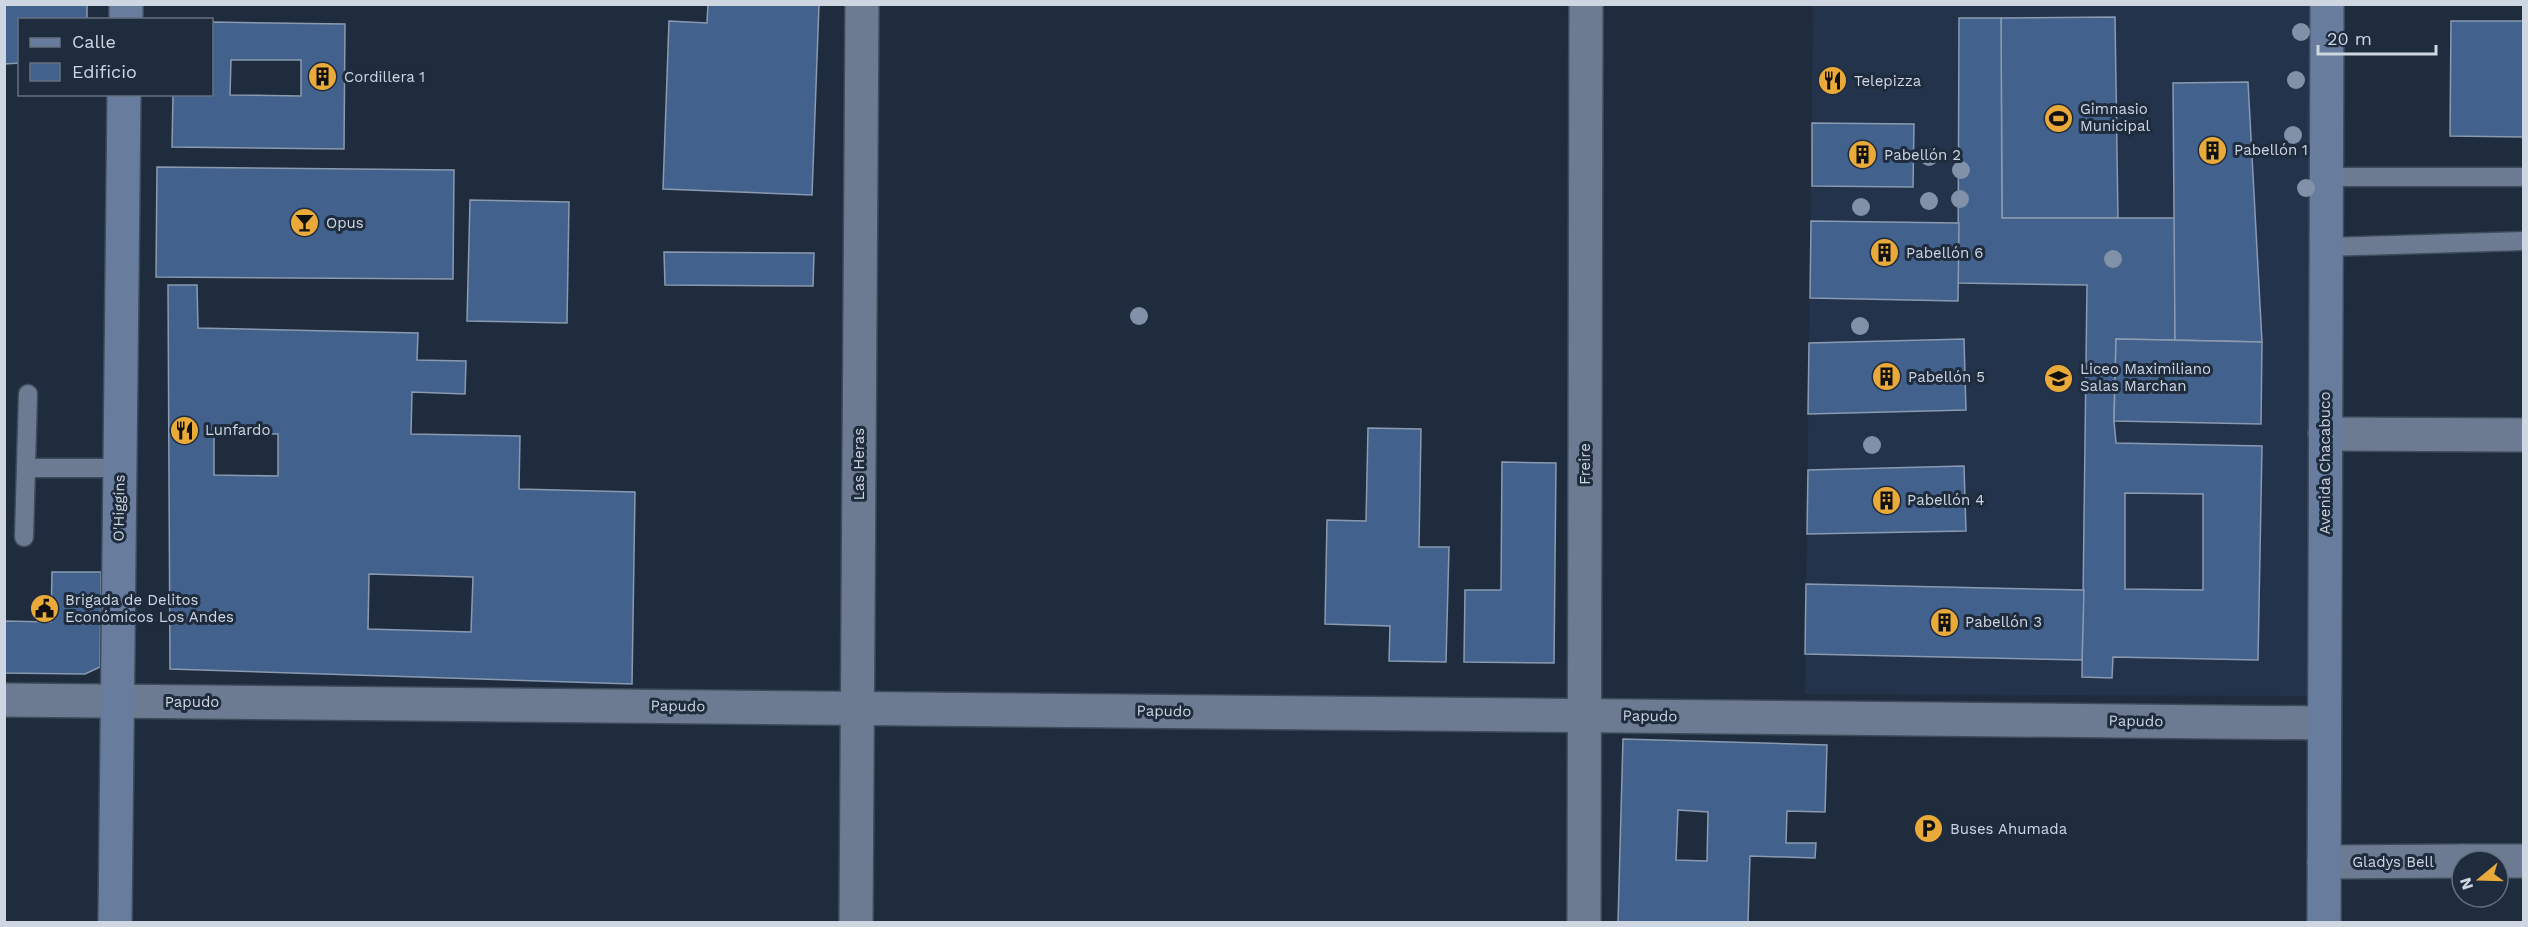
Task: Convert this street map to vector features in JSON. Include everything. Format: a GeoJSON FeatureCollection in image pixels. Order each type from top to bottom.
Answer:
{"type":"FeatureCollection","features":[{"type":"Feature","properties":{"kind":"main road","name":"Avenida Chacabuco"},"geometry":{"type":"LineString","coordinates":[[2324,922],[2327,4]]}},
{"type":"Feature","properties":{"kind":"main road","name":"O'Higgins"},"geometry":{"type":"LineString","coordinates":[[115,922],[124,96]]}},
{"type":"Feature","properties":{"kind":"street","name":"Las Heras"},"geometry":{"type":"LineString","coordinates":[[856,922],[862,4]]}},
{"type":"Feature","properties":{"kind":"street","name":"Freire"},"geometry":{"type":"LineString","coordinates":[[1584,922],[1586,4]]}},
{"type":"Feature","properties":{"kind":"street"},"geometry":{"type":"LineString","coordinates":[[2325,434],[2523,435]]}},
{"type":"Feature","properties":{"kind":"street","name":"Papudo"},"geometry":{"type":"LineString","coordinates":[[4,700],[2324,723]]}},
{"type":"Feature","properties":{"kind":"street","name":"Gladys Bell"},"geometry":{"type":"LineString","coordinates":[[2324,862],[2450,861]]}},
{"type":"Feature","properties":{"kind":"lane"},"geometry":{"type":"LineString","coordinates":[[2326,177],[2523,177]]}},
{"type":"Feature","properties":{"kind":"lane"},"geometry":{"type":"LineString","coordinates":[[2326,247],[2523,241]]}},
{"type":"Feature","properties":{"kind":"lane"},"geometry":{"type":"LineString","coordinates":[[24,537],[28,393]]}},
{"type":"Feature","properties":{"kind":"lane"},"geometry":{"type":"LineString","coordinates":[[26,468],[119,468]]}},
{"type":"Feature","properties":{"kind":"shaded area","name":"Liceo Maximiliano Salas Marchan"},"geometry":{"type":"Polygon","coordinates":[[[1813,5],[2310,5],[2308,696],[1805,694],[1813,5]]]}},
{"type":"Feature","properties":{"kind":"building"},"geometry":{"type":"Polygon","coordinates":[[[4,4],[87,4],[87,18],[18,18],[18,63],[4,64],[4,4]]]}},
{"type":"Feature","properties":{"kind":"building"},"geometry":{"type":"Polygon","coordinates":[[[708,4],[819,4],[812,195],[663,189],[669,21],[707,23],[708,4]]]}},
{"type":"Feature","properties":{"kind":"building","name":"Gimnasio Municipal"},"geometry":{"type":"Polygon","coordinates":[[[2115,17],[2118,218],[2002,218],[2001,18],[2115,17]]]}},
{"type":"Feature","properties":{"kind":"building"},"geometry":{"type":"Polygon","coordinates":[[[1959,18],[2001,18],[2002,218],[2175,218],[2175,340],[2116,339],[2114,421],[2116,443],[2262,446],[2258,660],[2113,657],[2112,678],[2082,677],[2087,285],[1958,283],[1959,18]],[[2125,493],[2125,589],[2203,590],[2203,494],[2125,493]]]}},
{"type":"Feature","properties":{"kind":"building"},"geometry":{"type":"Polygon","coordinates":[[[2451,21],[2524,21],[2524,137],[2450,136],[2451,21]]]}},
{"type":"Feature","properties":{"kind":"building","name":"Cordillera 1"},"geometry":{"type":"Polygon","coordinates":[[[213,22],[345,24],[344,149],[172,147],[173,96],[213,96],[213,22]],[[231,60],[230,95],[301,96],[301,60],[231,60]]]}},
{"type":"Feature","properties":{"kind":"building","name":"Pabellón 1"},"geometry":{"type":"Polygon","coordinates":[[[2248,82],[2262,342],[2175,340],[2173,83],[2248,82]]]}},
{"type":"Feature","properties":{"kind":"building","name":"Pabellón 2"},"geometry":{"type":"Polygon","coordinates":[[[1812,123],[1914,124],[1913,187],[1812,186],[1812,123]]]}},
{"type":"Feature","properties":{"kind":"building","name":"Opus"},"geometry":{"type":"Polygon","coordinates":[[[157,167],[454,170],[453,279],[156,277],[157,167]]]}},
{"type":"Feature","properties":{"kind":"building"},"geometry":{"type":"Polygon","coordinates":[[[470,200],[569,202],[567,323],[467,321],[470,200]]]}},
{"type":"Feature","properties":{"kind":"building","name":"Pabellón 6"},"geometry":{"type":"Polygon","coordinates":[[[1811,221],[1959,223],[1958,301],[1810,298],[1811,221]]]}},
{"type":"Feature","properties":{"kind":"building"},"geometry":{"type":"Polygon","coordinates":[[[664,252],[814,253],[813,286],[665,285],[664,252]]]}},
{"type":"Feature","properties":{"kind":"building"},"geometry":{"type":"Polygon","coordinates":[[[168,285],[197,285],[198,328],[418,333],[417,360],[466,361],[465,394],[412,392],[411,434],[520,436],[519,489],[635,492],[632,684],[170,669],[168,285]],[[214,433],[214,475],[278,476],[278,434],[214,433]],[[369,574],[368,629],[471,632],[473,577],[369,574]]]}},
{"type":"Feature","properties":{"kind":"building","name":"Pabellón 5"},"geometry":{"type":"Polygon","coordinates":[[[1964,339],[1966,410],[1808,414],[1809,343],[1964,339]]]}},
{"type":"Feature","properties":{"kind":"building"},"geometry":{"type":"Polygon","coordinates":[[[2116,339],[2262,342],[2261,424],[2114,421],[2116,339]]]}},
{"type":"Feature","properties":{"kind":"building"},"geometry":{"type":"Polygon","coordinates":[[[1368,428],[1421,429],[1419,547],[1449,547],[1446,662],[1389,661],[1390,626],[1325,624],[1327,520],[1366,521],[1368,428]]]}},
{"type":"Feature","properties":{"kind":"building"},"geometry":{"type":"Polygon","coordinates":[[[1502,462],[1556,463],[1554,663],[1464,662],[1465,590],[1501,590],[1502,462]]]}},
{"type":"Feature","properties":{"kind":"building","name":"Pabellón 4"},"geometry":{"type":"Polygon","coordinates":[[[1964,466],[1966,531],[1807,534],[1808,470],[1964,466]]]}},
{"type":"Feature","properties":{"kind":"building"},"geometry":{"type":"Polygon","coordinates":[[[52,572],[101,572],[100,667],[85,674],[4,673],[4,621],[51,622],[52,572]]]}},
{"type":"Feature","properties":{"kind":"building","name":"Pabellón 3"},"geometry":{"type":"Polygon","coordinates":[[[1806,584],[2084,590],[2082,660],[1805,654],[1806,584]]]}},
{"type":"Feature","properties":{"kind":"building"},"geometry":{"type":"Polygon","coordinates":[[[1623,739],[1827,745],[1825,812],[1787,811],[1786,843],[1816,843],[1815,858],[1750,856],[1748,922],[1618,922],[1623,739]],[[1678,810],[1676,860],[1707,861],[1708,812],[1678,810]]]}},
{"type":"Feature","properties":{"kind":"place","name":"Cordillera 1"},"geometry":{"type":"Point","coordinates":[323,77]}},
{"type":"Feature","properties":{"kind":"place","name":"Telepizza"},"geometry":{"type":"Point","coordinates":[1833,81]}},
{"type":"Feature","properties":{"kind":"place","name":"Gimnasio Municipal"},"geometry":{"type":"Point","coordinates":[2059,118]}},
{"type":"Feature","properties":{"kind":"place","name":"Pabellón 1"},"geometry":{"type":"Point","coordinates":[2213,150]}},
{"type":"Feature","properties":{"kind":"place","name":"Pabellón 2"},"geometry":{"type":"Point","coordinates":[1863,155]}},
{"type":"Feature","properties":{"kind":"place","name":"Opus"},"geometry":{"type":"Point","coordinates":[305,223]}},
{"type":"Feature","properties":{"kind":"place","name":"Pabellón 6"},"geometry":{"type":"Point","coordinates":[1885,253]}},
{"type":"Feature","properties":{"kind":"place","name":"Pabellón 5"},"geometry":{"type":"Point","coordinates":[1887,377]}},
{"type":"Feature","properties":{"kind":"place","name":"Liceo Maximiliano Salas Marchan"},"geometry":{"type":"Point","coordinates":[2059,378]}},
{"type":"Feature","properties":{"kind":"place","name":"Lunfardo"},"geometry":{"type":"Point","coordinates":[184,430]}},
{"type":"Feature","properties":{"kind":"place","name":"Pabellón 4"},"geometry":{"type":"Point","coordinates":[1886,500]}},
{"type":"Feature","properties":{"kind":"place","name":"Brigada de Delitos Económicos Los Andes"},"geometry":{"type":"Point","coordinates":[44,609]}},
{"type":"Feature","properties":{"kind":"place","name":"Pabellón 3"},"geometry":{"type":"Point","coordinates":[1944,622]}},
{"type":"Feature","properties":{"kind":"place","name":"Buses Ahumada"},"geometry":{"type":"Point","coordinates":[1929,829]}}]}
